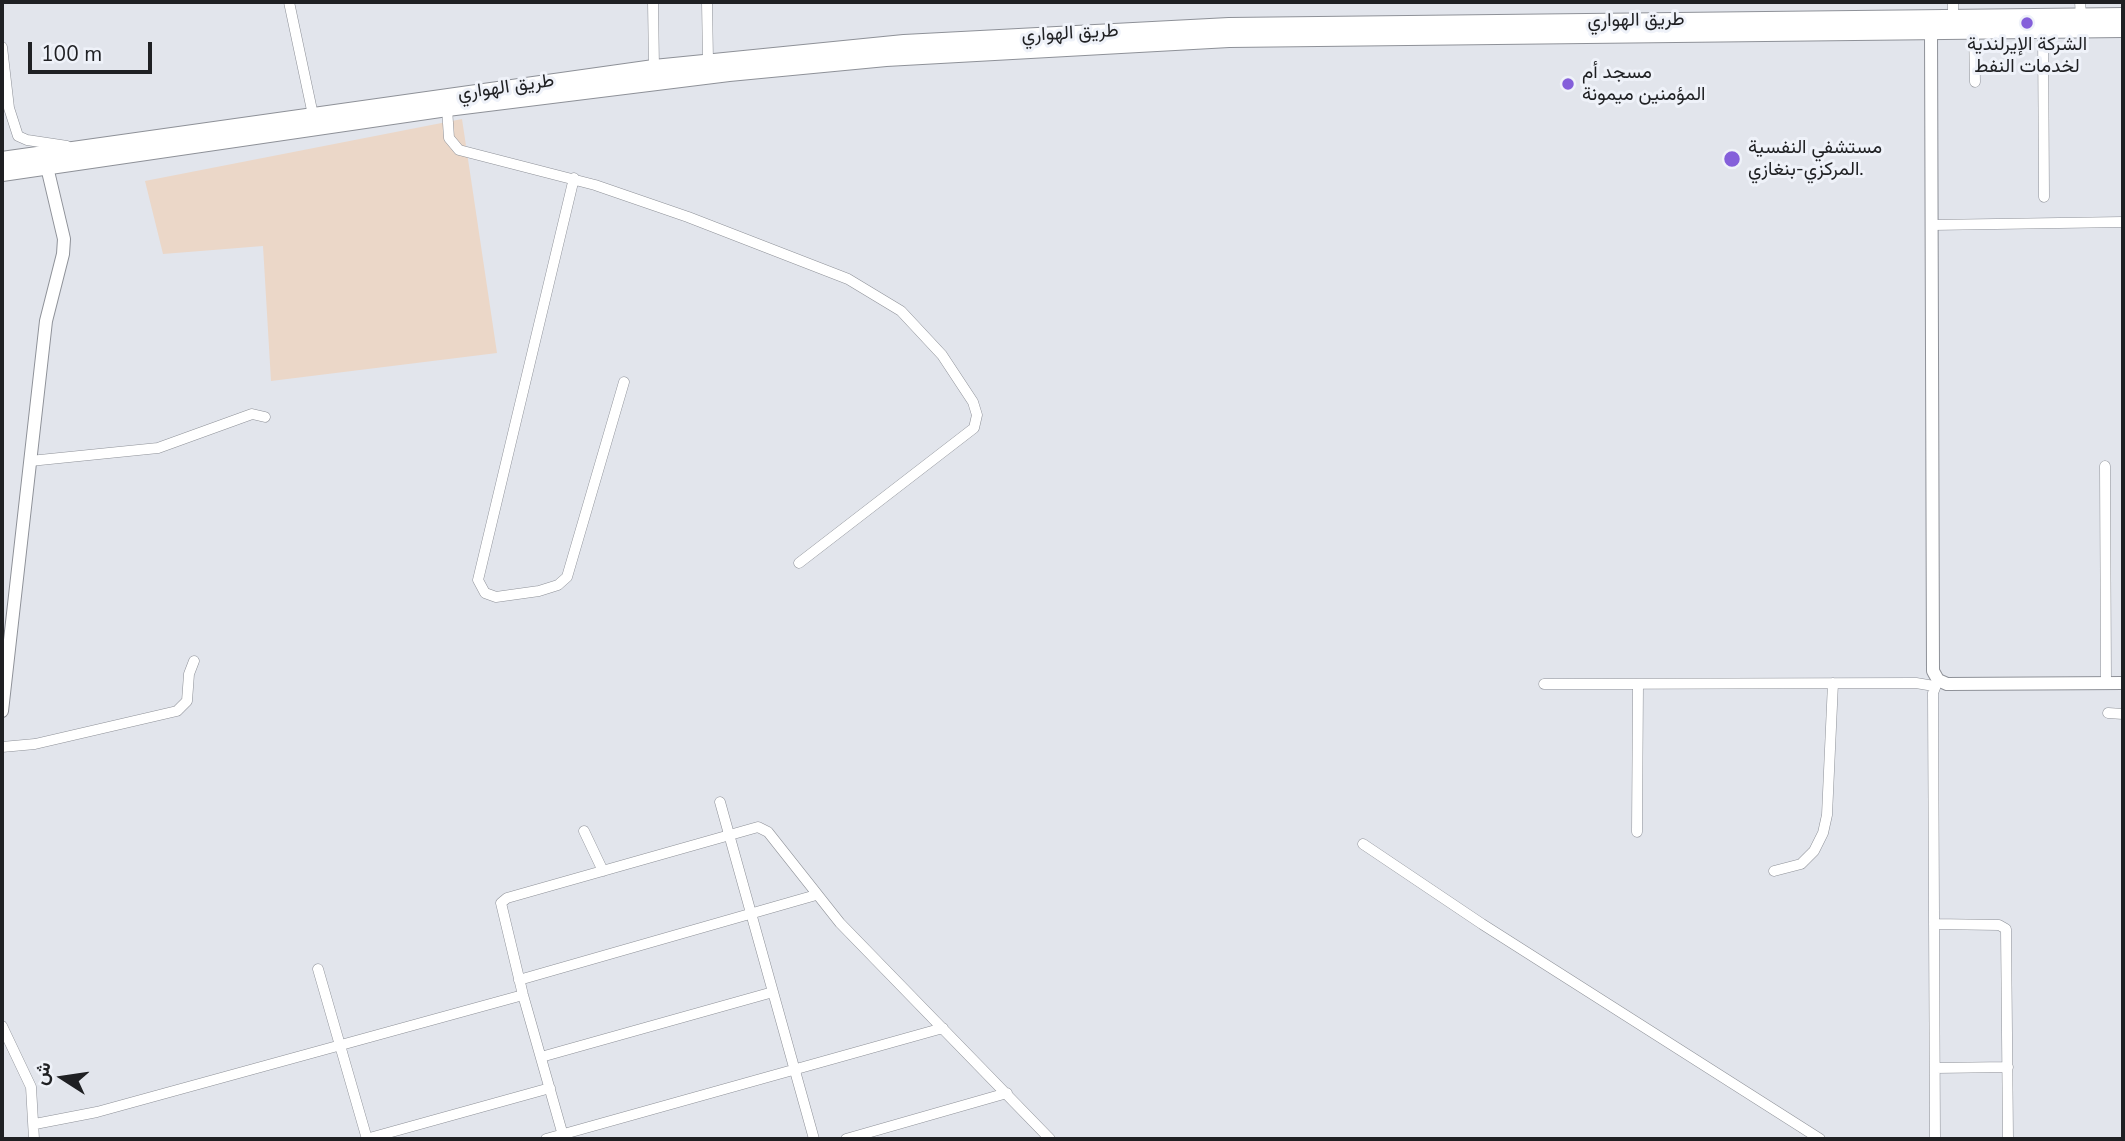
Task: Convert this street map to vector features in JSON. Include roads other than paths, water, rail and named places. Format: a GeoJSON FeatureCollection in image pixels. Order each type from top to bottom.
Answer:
{"type":"FeatureCollection","features":[{"type":"Feature","properties":{"kind":"highway","name":"طريق الهواري"},"geometry":{"type":"LineString","coordinates":[[25,163],[85,149],[654,68],[917,42],[1953,9],[2081,9],[2123,16]]}},
{"type":"Feature","properties":{"kind":"highway","name":"طريق الهواري"},"geometry":{"type":"LineString","coordinates":[[25,163],[47,167],[447,108],[729,73],[886,58],[1229,33],[2123,29]]}},
{"type":"Feature","properties":{"kind":"highway"},"geometry":{"type":"LineString","coordinates":[[2,160],[25,163]]}},
{"type":"Feature","properties":{"kind":"highway"},"geometry":{"type":"LineString","coordinates":[[2,173],[25,163]]}},
{"type":"Feature","properties":{"kind":"street"},"geometry":{"type":"LineString","coordinates":[[289,2],[313,115]]}},
{"type":"Feature","properties":{"kind":"street"},"geometry":{"type":"LineString","coordinates":[[653,2],[654,68]]}},
{"type":"Feature","properties":{"kind":"street"},"geometry":{"type":"LineString","coordinates":[[707,2],[708,61]]}},
{"type":"Feature","properties":{"kind":"street"},"geometry":{"type":"LineString","coordinates":[[1974,30],[1975,82]]}},
{"type":"Feature","properties":{"kind":"street"},"geometry":{"type":"LineString","coordinates":[[2043,30],[2044,197]]}},
{"type":"Feature","properties":{"kind":"street"},"geometry":{"type":"LineString","coordinates":[[1931,31],[1932,666],[1936,683],[1935,1139]]}},
{"type":"Feature","properties":{"kind":"street"},"geometry":{"type":"LineString","coordinates":[[2,47],[9,108],[18,136],[27,140],[85,149]]}},
{"type":"Feature","properties":{"kind":"street"},"geometry":{"type":"LineString","coordinates":[[447,108],[449,138],[459,149],[574,178],[688,217],[873,292],[901,311],[924,333],[973,402],[977,415],[970,433],[799,562]]}},
{"type":"Feature","properties":{"kind":"street"},"geometry":{"type":"LineString","coordinates":[[2,710],[46,321],[63,247],[47,167]]}},
{"type":"Feature","properties":{"kind":"street"},"geometry":{"type":"LineString","coordinates":[[574,178],[478,580],[485,593],[496,597],[540,591],[558,585],[568,576],[624,382]]}},
{"type":"Feature","properties":{"kind":"street"},"geometry":{"type":"LineString","coordinates":[[1933,225],[2123,222]]}},
{"type":"Feature","properties":{"kind":"street"},"geometry":{"type":"LineString","coordinates":[[30,461],[158,448],[252,414],[265,417]]}},
{"type":"Feature","properties":{"kind":"street"},"geometry":{"type":"LineString","coordinates":[[2105,466],[2106,684]]}},
{"type":"Feature","properties":{"kind":"street"},"geometry":{"type":"LineString","coordinates":[[2,747],[35,744],[177,711],[187,701],[187,684],[194,660]]}},
{"type":"Feature","properties":{"kind":"street"},"geometry":{"type":"LineString","coordinates":[[1774,871],[1790,869],[1806,860],[1823,833],[1827,815],[1833,683]]}},
{"type":"Feature","properties":{"kind":"street"},"geometry":{"type":"LineString","coordinates":[[1544,684],[2123,683]]}},
{"type":"Feature","properties":{"kind":"street"},"geometry":{"type":"LineString","coordinates":[[1637,832],[1638,684]]}},
{"type":"Feature","properties":{"kind":"street"},"geometry":{"type":"LineString","coordinates":[[2108,713],[2123,714]]}},
{"type":"Feature","properties":{"kind":"street"},"geometry":{"type":"LineString","coordinates":[[720,802],[814,1139]]}},
{"type":"Feature","properties":{"kind":"street"},"geometry":{"type":"LineString","coordinates":[[564,1137],[500,908],[503,901],[756,827],[766,830],[816,895],[1050,1139]]}},
{"type":"Feature","properties":{"kind":"street"},"geometry":{"type":"LineString","coordinates":[[584,831],[603,870]]}},
{"type":"Feature","properties":{"kind":"street"},"geometry":{"type":"LineString","coordinates":[[1363,844],[1482,924],[1821,1139]]}},
{"type":"Feature","properties":{"kind":"street"},"geometry":{"type":"LineString","coordinates":[[519,980],[816,895]]}},
{"type":"Feature","properties":{"kind":"street"},"geometry":{"type":"LineString","coordinates":[[1934,924],[1999,925],[2006,929],[2008,1139]]}},
{"type":"Feature","properties":{"kind":"street"},"geometry":{"type":"LineString","coordinates":[[318,968],[367,1139],[550,1088]]}},
{"type":"Feature","properties":{"kind":"street"},"geometry":{"type":"LineString","coordinates":[[541,1057],[773,992]]}},
{"type":"Feature","properties":{"kind":"street"},"geometry":{"type":"LineString","coordinates":[[35,1124],[97,1112],[523,995]]}},
{"type":"Feature","properties":{"kind":"street"},"geometry":{"type":"LineString","coordinates":[[2,1026],[30,1087],[35,1124],[34,1139]]}},
{"type":"Feature","properties":{"kind":"street"},"geometry":{"type":"LineString","coordinates":[[546,1139],[564,1137],[943,1028]]}},
{"type":"Feature","properties":{"kind":"street"},"geometry":{"type":"LineString","coordinates":[[1934,1068],[2008,1067]]}},
{"type":"Feature","properties":{"kind":"street"},"geometry":{"type":"LineString","coordinates":[[846,1139],[1007,1093]]}},
{"type":"Feature","properties":{"kind":"place","name":"الشركة الإيرلندية لخدمات النفط"},"geometry":{"type":"Point","coordinates":[2027,23]}},
{"type":"Feature","properties":{"kind":"place","name":"مسجد أم المؤمنين ميمونة"},"geometry":{"type":"Point","coordinates":[1568,84]}},
{"type":"Feature","properties":{"kind":"place","name":"مستشفي النفسية المركزي-بنغازي."},"geometry":{"type":"Point","coordinates":[1732,159]}}]}
